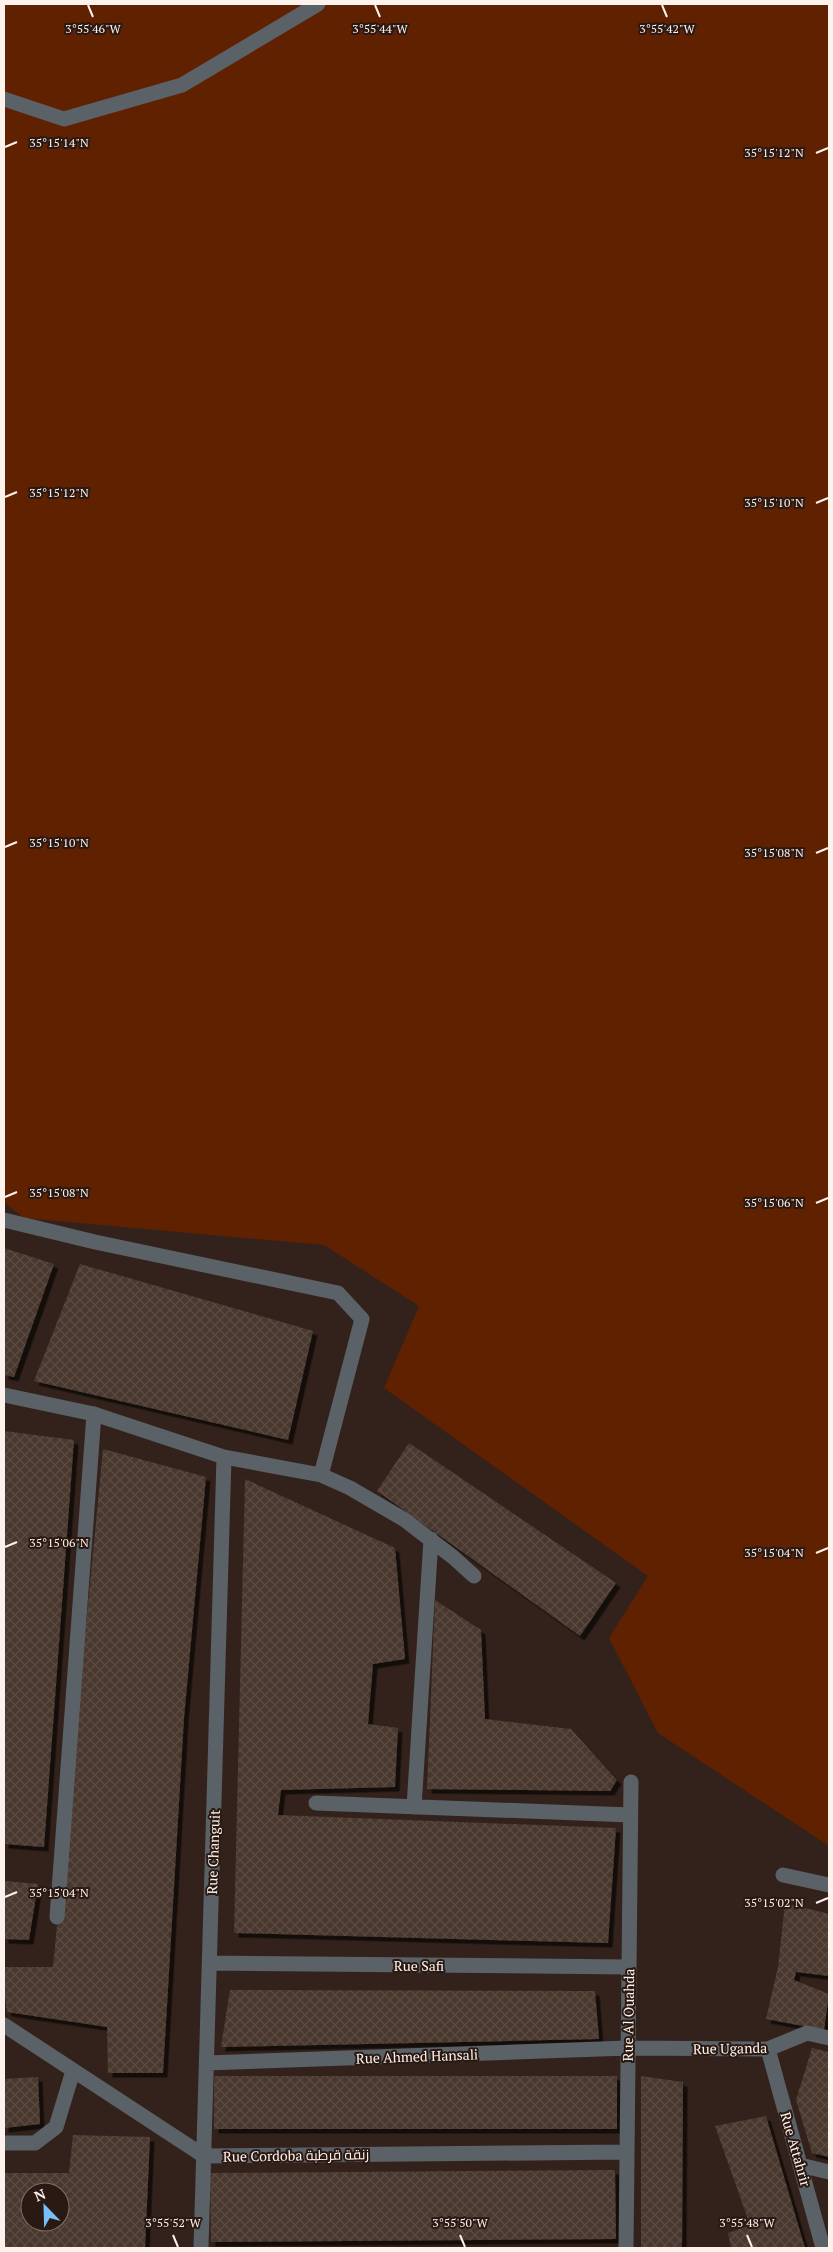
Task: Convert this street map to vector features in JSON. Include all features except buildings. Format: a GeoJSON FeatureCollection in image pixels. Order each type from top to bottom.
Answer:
{"type":"FeatureCollection","features":[{"type":"Feature","properties":{"kind":"street"},"geometry":{"type":"LineString","coordinates":[[4,99],[64,119],[182,85],[318,4]]}},
{"type":"Feature","properties":{"kind":"street"},"geometry":{"type":"LineString","coordinates":[[4,1220],[95,1242],[338,1293],[362,1319],[321,1475]]}},
{"type":"Feature","properties":{"kind":"street"},"geometry":{"type":"LineString","coordinates":[[4,1394],[94,1414],[224,1457],[321,1475],[378,1503],[431,1539],[474,1576]]}},
{"type":"Feature","properties":{"kind":"street"},"geometry":{"type":"LineString","coordinates":[[57,1917],[94,1414]]}},
{"type":"Feature","properties":{"kind":"street","name":"Rue Changuit"},"geometry":{"type":"LineString","coordinates":[[201,2248],[224,1457]]}},
{"type":"Feature","properties":{"kind":"street"},"geometry":{"type":"LineString","coordinates":[[414,1807],[431,1539]]}},
{"type":"Feature","properties":{"kind":"street","name":"Rue Al Ouahda"},"geometry":{"type":"LineString","coordinates":[[626,2248],[631,1782]]}},
{"type":"Feature","properties":{"kind":"street"},"geometry":{"type":"LineString","coordinates":[[316,1803],[630,1815]]}},
{"type":"Feature","properties":{"kind":"street"},"geometry":{"type":"LineString","coordinates":[[783,1875],[829,1885]]}},
{"type":"Feature","properties":{"kind":"street","name":"Rue Safi"},"geometry":{"type":"LineString","coordinates":[[210,1963],[629,1966]]}},
{"type":"Feature","properties":{"kind":"street","name":"Rue Cordoba زنقة قرطبة"},"geometry":{"type":"LineString","coordinates":[[4,2025],[204,2156],[627,2152]]}},
{"type":"Feature","properties":{"kind":"street","name":"Rue Uganda"},"geometry":{"type":"LineString","coordinates":[[628,2048],[768,2049],[807,2033],[829,2038]]}},
{"type":"Feature","properties":{"kind":"street","name":"Rue Ahmed Hansali"},"geometry":{"type":"LineString","coordinates":[[207,2063],[628,2048]]}},
{"type":"Feature","properties":{"kind":"street","name":"Rue Attahrir"},"geometry":{"type":"LineString","coordinates":[[768,2049],[823,2248]]}},
{"type":"Feature","properties":{"kind":"street"},"geometry":{"type":"LineString","coordinates":[[4,2143],[35,2143],[56,2126],[73,2070]]}},
{"type":"Feature","properties":{"kind":"street"},"geometry":{"type":"LineString","coordinates":[[800,2165],[829,2172]]}},
{"type":"Feature","properties":{"kind":"shaded area"},"geometry":{"type":"Polygon","coordinates":[[[4,4],[829,4],[829,1846],[658,1733],[609,1638],[648,1576],[384,1388],[419,1306],[324,1245],[24,1218],[4,1202],[4,4]]]}}]}
